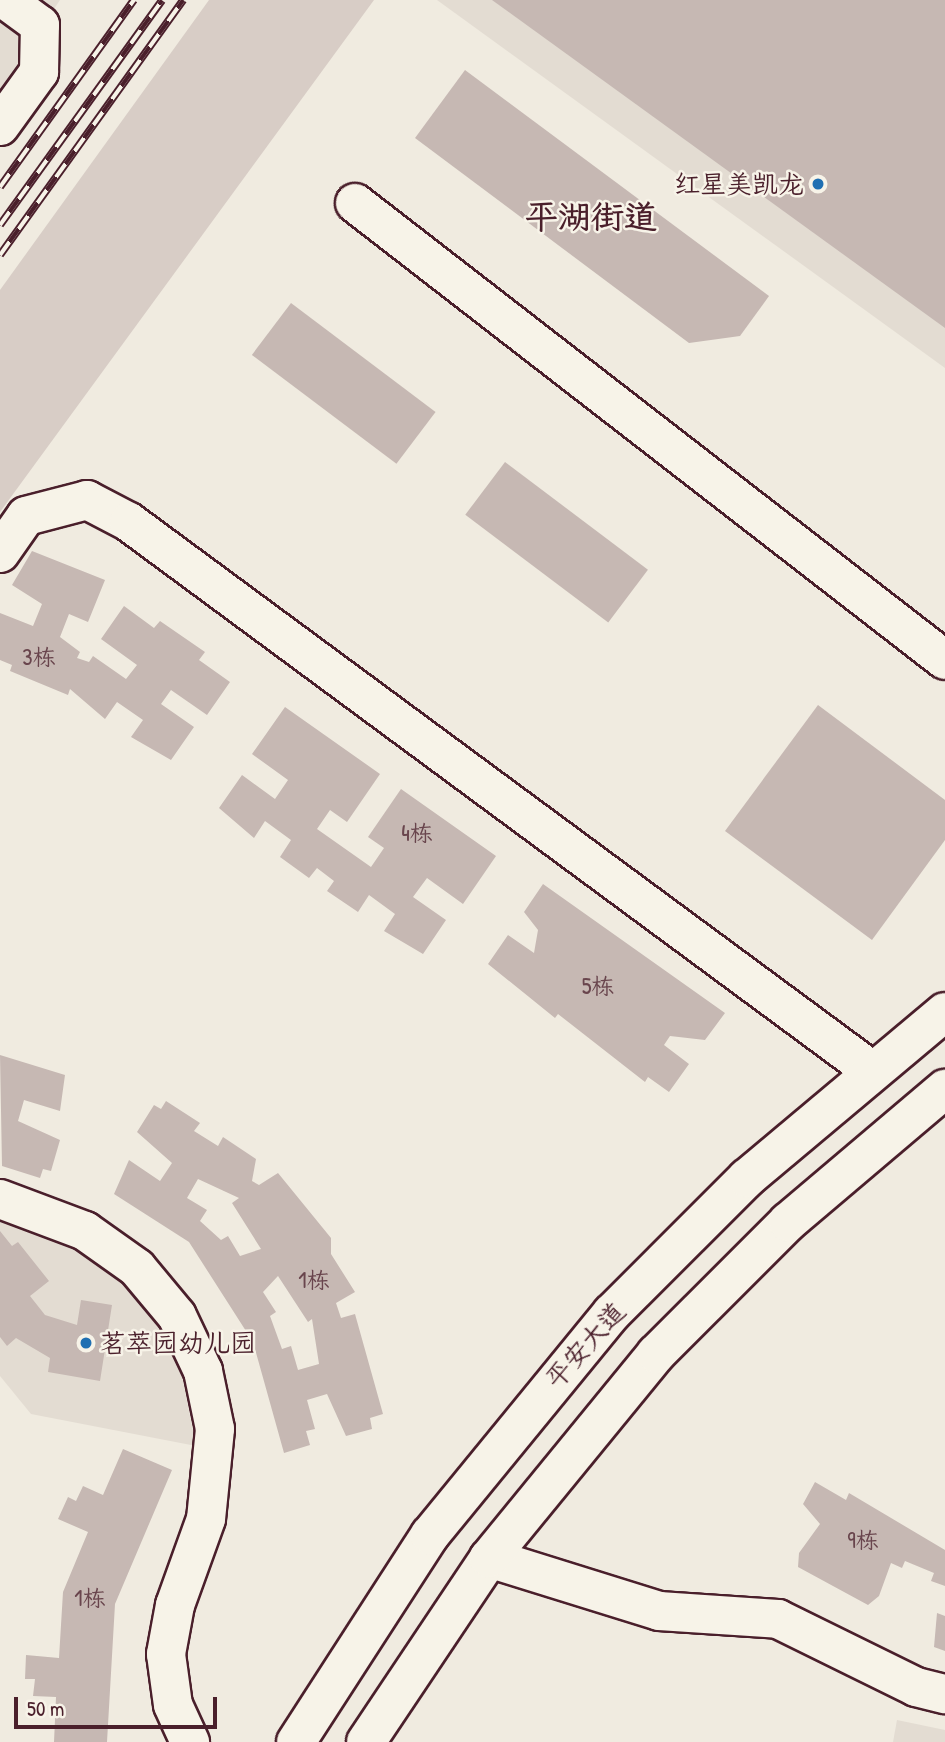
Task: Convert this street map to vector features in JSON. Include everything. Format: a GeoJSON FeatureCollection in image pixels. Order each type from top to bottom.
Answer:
{"type":"FeatureCollection","features":[{"type":"Feature","properties":{"kind":"main road"},"geometry":{"type":"LineString","coordinates":[[0,126],[39,72],[40,25],[6,0]]}},
{"type":"Feature","properties":{"kind":"main road"},"geometry":{"type":"LineString","coordinates":[[355,203],[945,660]]}},
{"type":"Feature","properties":{"kind":"main road"},"geometry":{"type":"LineString","coordinates":[[0,553],[26,516],[87,500],[129,522],[871,1070]]}},
{"type":"Feature","properties":{"kind":"main road","name":"平安大道"},"geometry":{"type":"LineString","coordinates":[[296,1742],[430,1535],[548,1385],[688,1234],[871,1070],[945,1012]]}},
{"type":"Feature","properties":{"kind":"main road"},"geometry":{"type":"LineString","coordinates":[[366,1742],[489,1558],[594,1424],[721,1287],[945,1089]]}},
{"type":"Feature","properties":{"kind":"main road"},"geometry":{"type":"LineString","coordinates":[[0,1199],[85,1231],[129,1261],[177,1316],[203,1371],[215,1429],[206,1519],[175,1605],[166,1654],[173,1704],[190,1742]]}},
{"type":"Feature","properties":{"kind":"main road"},"geometry":{"type":"LineString","coordinates":[[489,1558],[659,1611],[778,1619],[916,1687],[945,1694]]}},
{"type":"Feature","properties":{"kind":"shaded area"},"geometry":{"type":"Polygon","coordinates":[[[0,0],[60,0],[0,90],[0,0]]]}},
{"type":"Feature","properties":{"kind":"shaded area"},"geometry":{"type":"Polygon","coordinates":[[[209,0],[374,0],[0,512],[0,290],[209,0]]]}},
{"type":"Feature","properties":{"kind":"shaded area","name":"红星美凯龙"},"geometry":{"type":"Polygon","coordinates":[[[437,0],[945,0],[945,368],[437,0]]]}},
{"type":"Feature","properties":{"kind":"shaded area","name":"茗萃园幼儿园"},"geometry":{"type":"Polygon","coordinates":[[[0,1218],[77,1247],[127,1282],[178,1357],[196,1446],[31,1414],[0,1376],[0,1218]]]}},
{"type":"Feature","properties":{"kind":"shaded area"},"geometry":{"type":"Polygon","coordinates":[[[897,1720],[945,1730],[945,1742],[893,1742],[897,1720]]]}},
{"type":"Feature","properties":{"kind":"building","name":"红星美凯龙"},"geometry":{"type":"Polygon","coordinates":[[[492,0],[945,0],[945,328],[492,0]]]}},
{"type":"Feature","properties":{"kind":"building"},"geometry":{"type":"Polygon","coordinates":[[[465,70],[769,296],[740,336],[689,343],[415,138],[465,70]]]}},
{"type":"Feature","properties":{"kind":"building"},"geometry":{"type":"Polygon","coordinates":[[[291,303],[436,412],[396,464],[252,355],[291,303]]]}},
{"type":"Feature","properties":{"kind":"building"},"geometry":{"type":"Polygon","coordinates":[[[505,462],[648,570],[608,622],[465,515],[505,462]]]}},
{"type":"Feature","properties":{"kind":"building"},"geometry":{"type":"Polygon","coordinates":[[[32,551],[105,580],[88,622],[69,614],[60,637],[80,652],[77,658],[89,662],[93,656],[126,679],[137,665],[101,639],[124,606],[154,628],[160,621],[205,652],[199,660],[230,682],[207,715],[171,690],[161,704],[194,727],[171,760],[131,737],[143,720],[117,702],[105,719],[70,689],[68,695],[10,671],[12,665],[0,660],[0,613],[33,626],[42,604],[12,585],[32,551]]]}},
{"type":"Feature","properties":{"kind":"building"},"geometry":{"type":"Polygon","coordinates":[[[818,705],[945,800],[945,840],[872,940],[725,831],[818,705]]]}},
{"type":"Feature","properties":{"kind":"building"},"geometry":{"type":"Polygon","coordinates":[[[285,707],[380,774],[347,822],[330,810],[317,829],[371,867],[384,848],[368,837],[401,789],[496,856],[463,904],[427,878],[413,897],[446,920],[423,954],[384,931],[395,914],[369,895],[358,912],[327,891],[334,881],[317,868],[309,878],[280,857],[291,840],[265,821],[254,838],[219,808],[242,775],[275,799],[288,780],[252,754],[285,707]]]}},
{"type":"Feature","properties":{"kind":"building"},"geometry":{"type":"Polygon","coordinates":[[[543,884],[725,1013],[705,1040],[670,1036],[664,1045],[689,1064],[669,1092],[648,1077],[645,1082],[558,1014],[555,1018],[488,964],[508,935],[534,953],[538,930],[524,912],[543,884]]]}},
{"type":"Feature","properties":{"kind":"building"},"geometry":{"type":"Polygon","coordinates":[[[0,1055],[65,1075],[60,1111],[24,1100],[18,1121],[60,1140],[51,1171],[43,1169],[40,1178],[2,1166],[0,1055]]]}},
{"type":"Feature","properties":{"kind":"building"},"geometry":{"type":"Polygon","coordinates":[[[166,1101],[200,1123],[194,1131],[218,1146],[223,1137],[256,1159],[252,1181],[259,1185],[278,1173],[331,1238],[331,1254],[355,1292],[336,1303],[341,1318],[355,1314],[383,1414],[370,1418],[372,1429],[346,1436],[327,1394],[307,1400],[315,1429],[306,1431],[310,1445],[284,1453],[253,1342],[189,1242],[114,1194],[129,1160],[160,1181],[172,1163],[137,1132],[154,1105],[161,1109],[166,1101]],[[198,1179],[187,1198],[207,1210],[200,1221],[221,1240],[228,1236],[240,1256],[261,1249],[232,1203],[239,1198],[198,1179]],[[278,1276],[263,1292],[276,1312],[270,1316],[282,1349],[291,1346],[298,1370],[319,1364],[312,1319],[308,1322],[278,1276]]]}},
{"type":"Feature","properties":{"kind":"building"},"geometry":{"type":"Polygon","coordinates":[[[0,1231],[12,1246],[18,1242],[49,1281],[30,1296],[45,1315],[77,1325],[81,1300],[112,1305],[100,1381],[48,1372],[50,1358],[16,1338],[7,1346],[0,1337],[0,1231]]]}},
{"type":"Feature","properties":{"kind":"building"},"geometry":{"type":"Polygon","coordinates":[[[123,1449],[172,1470],[115,1604],[107,1742],[54,1742],[56,1697],[33,1696],[35,1679],[25,1679],[26,1655],[59,1658],[63,1592],[88,1532],[58,1519],[68,1497],[76,1501],[83,1486],[103,1495],[123,1449]]]}},
{"type":"Feature","properties":{"kind":"building"},"geometry":{"type":"Polygon","coordinates":[[[815,1482],[846,1500],[849,1493],[945,1550],[945,1586],[931,1581],[934,1573],[905,1561],[902,1568],[891,1563],[879,1596],[868,1605],[798,1567],[799,1553],[820,1524],[803,1504],[815,1482]]]}},
{"type":"Feature","properties":{"kind":"building"},"geometry":{"type":"Polygon","coordinates":[[[937,1613],[945,1616],[945,1651],[934,1647],[937,1613]]]}},
{"type":"Feature","properties":{"kind":"railway"},"geometry":{"type":"LineString","coordinates":[[0,187],[134,0]]}},
{"type":"Feature","properties":{"kind":"railway"},"geometry":{"type":"LineString","coordinates":[[0,225],[162,0]]}},
{"type":"Feature","properties":{"kind":"railway"},"geometry":{"type":"LineString","coordinates":[[0,255],[183,0]]}},
{"type":"Feature","properties":{"kind":"place","name":"红星美凯龙"},"geometry":{"type":"Point","coordinates":[818,184]}},
{"type":"Feature","properties":{"kind":"place","name":"茗萃园幼儿园"},"geometry":{"type":"Point","coordinates":[86,1343]}},
{"type":"Feature","properties":{"kind":"district","name":"平湖街道"},"geometry":{"type":"Point","coordinates":[591,217]}}]}
